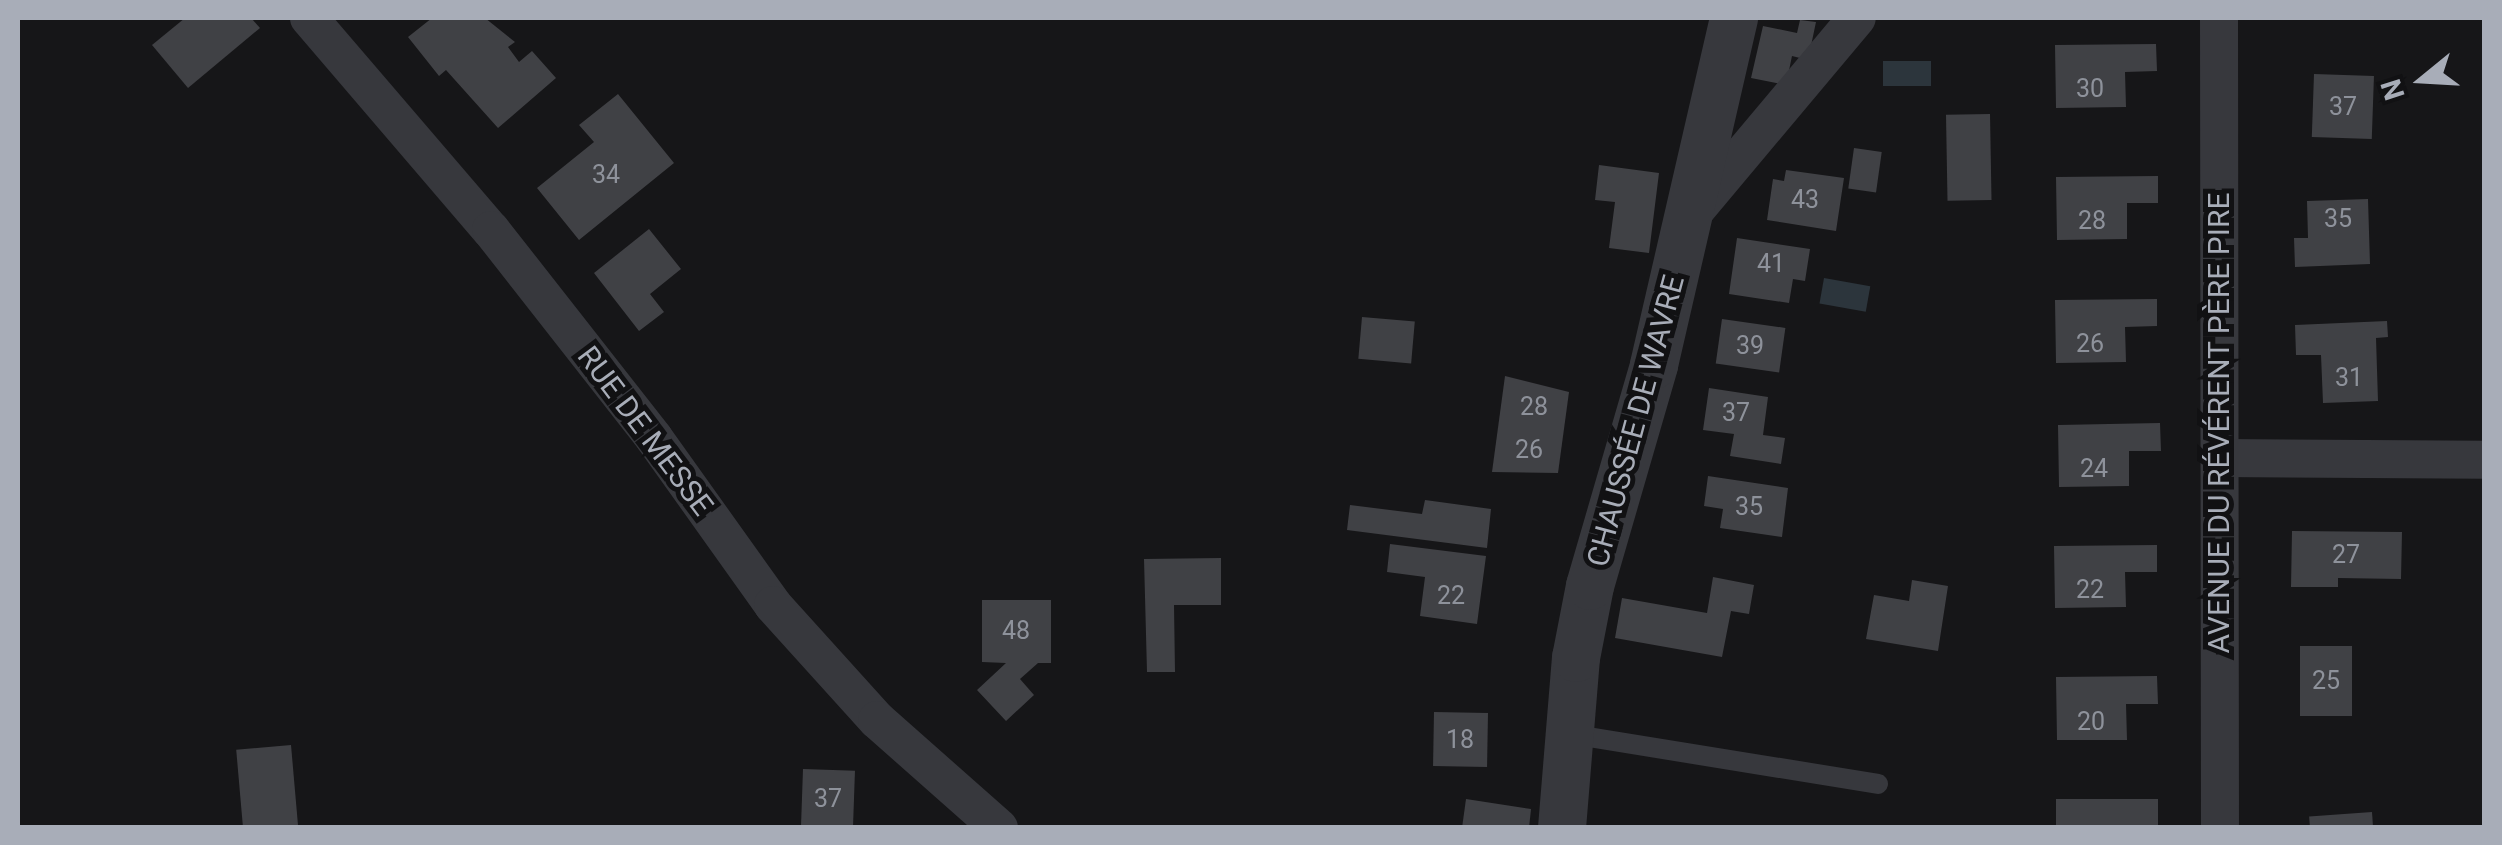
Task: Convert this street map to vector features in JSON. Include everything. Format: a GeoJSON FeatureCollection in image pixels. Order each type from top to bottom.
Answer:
{"type":"FeatureCollection","features":[{"type":"Feature","properties":{"kind":"street","name":"RUE DE MESSE"},"geometry":{"type":"LineString","coordinates":[[309,18],[491,230],[654,438],[772,605],[877,720],[999,828]]}},
{"type":"Feature","properties":{"kind":"street","name":"CHAUSSÉE DE WAVRE"},"geometry":{"type":"LineString","coordinates":[[1562,828],[1568,734],[1590,586],[1689,218],[1734,18]]}},
{"type":"Feature","properties":{"kind":"street"},"geometry":{"type":"LineString","coordinates":[[1689,218],[1857,18]]}},
{"type":"Feature","properties":{"kind":"street","name":"AVENUE DU RÉVÉRENT PÈRE PIRE"},"geometry":{"type":"LineString","coordinates":[[2219,18],[2220,828]]}},
{"type":"Feature","properties":{"kind":"street"},"geometry":{"type":"LineString","coordinates":[[2221,458],[2484,460]]}},
{"type":"Feature","properties":{"kind":"lane"},"geometry":{"type":"LineString","coordinates":[[1568,734],[1878,784]]}},
{"type":"Feature","properties":{"kind":"shaded area"},"geometry":{"type":"Polygon","coordinates":[[[1883,61],[1931,61],[1931,86],[1883,86],[1883,61]]]}},
{"type":"Feature","properties":{"kind":"shaded area"},"geometry":{"type":"Polygon","coordinates":[[[1824,278],[1870,286],[1866,312],[1819,304],[1824,278]]]}},
{"type":"Feature","properties":{"kind":"building"},"geometry":{"type":"Polygon","coordinates":[[[185,18],[251,18],[260,28],[188,88],[152,45],[185,18]]]}},
{"type":"Feature","properties":{"kind":"building"},"geometry":{"type":"Polygon","coordinates":[[[432,18],[485,18],[515,42],[508,47],[519,62],[532,51],[556,78],[498,128],[446,70],[439,76],[408,37],[432,18]]]}},
{"type":"Feature","properties":{"kind":"building"},"geometry":{"type":"Polygon","coordinates":[[[1800,20],[1816,22],[1808,60],[1792,56],[1786,85],[1751,78],[1763,26],[1797,33],[1800,20]]]}},
{"type":"Feature","properties":{"kind":"building"},"geometry":{"type":"Polygon","coordinates":[[[2156,44],[2157,71],[2125,72],[2126,107],[2056,108],[2055,45],[2156,44]]]}},
{"type":"Feature","properties":{"kind":"building"},"geometry":{"type":"Polygon","coordinates":[[[2314,74],[2374,76],[2372,139],[2312,137],[2314,74]]]}},
{"type":"Feature","properties":{"kind":"building"},"geometry":{"type":"Polygon","coordinates":[[[618,94],[674,163],[579,240],[537,188],[594,142],[579,125],[618,94]]]}},
{"type":"Feature","properties":{"kind":"building"},"geometry":{"type":"Polygon","coordinates":[[[1990,114],[1992,200],[1948,201],[1946,115],[1990,114]]]}},
{"type":"Feature","properties":{"kind":"building"},"geometry":{"type":"Polygon","coordinates":[[[1854,148],[1882,152],[1876,192],[1848,189],[1854,148]]]}},
{"type":"Feature","properties":{"kind":"building"},"geometry":{"type":"Polygon","coordinates":[[[1599,165],[1659,173],[1649,253],[1609,248],[1615,202],[1595,200],[1599,165]]]}},
{"type":"Feature","properties":{"kind":"building"},"geometry":{"type":"Polygon","coordinates":[[[1786,170],[1844,178],[1836,231],[1767,220],[1773,179],[1784,181],[1786,170]]]}},
{"type":"Feature","properties":{"kind":"building"},"geometry":{"type":"Polygon","coordinates":[[[2158,176],[2158,203],[2127,203],[2127,239],[2057,240],[2056,177],[2158,176]]]}},
{"type":"Feature","properties":{"kind":"building"},"geometry":{"type":"Polygon","coordinates":[[[2368,199],[2370,264],[2295,267],[2294,238],[2308,238],[2307,201],[2368,199]]]}},
{"type":"Feature","properties":{"kind":"building"},"geometry":{"type":"Polygon","coordinates":[[[649,229],[681,269],[650,294],[664,312],[639,331],[594,273],[649,229]]]}},
{"type":"Feature","properties":{"kind":"building"},"geometry":{"type":"Polygon","coordinates":[[[1737,238],[1810,249],[1805,281],[1793,279],[1789,303],[1729,294],[1737,238]]]}},
{"type":"Feature","properties":{"kind":"building"},"geometry":{"type":"Polygon","coordinates":[[[2157,299],[2157,326],[2125,327],[2126,362],[2056,363],[2055,300],[2157,299]]]}},
{"type":"Feature","properties":{"kind":"building"},"geometry":{"type":"Polygon","coordinates":[[[1362,317],[1415,322],[1411,363],[1358,359],[1362,317]]]}},
{"type":"Feature","properties":{"kind":"building"},"geometry":{"type":"Polygon","coordinates":[[[1722,319],[1785,328],[1779,372],[1716,364],[1722,319]]]}},
{"type":"Feature","properties":{"kind":"building"},"geometry":{"type":"Polygon","coordinates":[[[2387,321],[2388,337],[2376,338],[2378,401],[2323,403],[2321,355],[2296,355],[2295,325],[2387,321]]]}},
{"type":"Feature","properties":{"kind":"building"},"geometry":{"type":"Polygon","coordinates":[[[1505,376],[1569,392],[1558,473],[1492,472],[1505,376]]]}},
{"type":"Feature","properties":{"kind":"building"},"geometry":{"type":"Polygon","coordinates":[[[1709,388],[1768,397],[1763,435],[1785,438],[1781,464],[1730,456],[1734,434],[1703,430],[1709,388]]]}},
{"type":"Feature","properties":{"kind":"building"},"geometry":{"type":"Polygon","coordinates":[[[2160,423],[2161,451],[2129,451],[2129,486],[2059,487],[2058,425],[2160,423]]]}},
{"type":"Feature","properties":{"kind":"building"},"geometry":{"type":"Polygon","coordinates":[[[1708,476],[1788,488],[1782,537],[1720,528],[1723,509],[1704,506],[1708,476]]]}},
{"type":"Feature","properties":{"kind":"building"},"geometry":{"type":"Polygon","coordinates":[[[1425,500],[1491,509],[1487,548],[1347,530],[1350,505],[1422,514],[1425,500]]]}},
{"type":"Feature","properties":{"kind":"building"},"geometry":{"type":"Polygon","coordinates":[[[2292,531],[2402,532],[2401,579],[2338,578],[2338,587],[2291,587],[2292,531]]]}},
{"type":"Feature","properties":{"kind":"building"},"geometry":{"type":"Polygon","coordinates":[[[1390,544],[1486,556],[1477,624],[1420,616],[1425,577],[1387,572],[1390,544]]]}},
{"type":"Feature","properties":{"kind":"building"},"geometry":{"type":"Polygon","coordinates":[[[2157,545],[2157,572],[2125,572],[2126,607],[2055,608],[2054,546],[2157,545]]]}},
{"type":"Feature","properties":{"kind":"building"},"geometry":{"type":"Polygon","coordinates":[[[1221,558],[1221,605],[1174,605],[1175,672],[1147,672],[1144,559],[1221,558]]]}},
{"type":"Feature","properties":{"kind":"building"},"geometry":{"type":"Polygon","coordinates":[[[1713,577],[1754,585],[1749,614],[1731,611],[1722,657],[1615,638],[1622,598],[1707,613],[1713,577]]]}},
{"type":"Feature","properties":{"kind":"building"},"geometry":{"type":"Polygon","coordinates":[[[1912,580],[1948,586],[1938,651],[1866,639],[1874,595],[1909,601],[1912,580]]]}},
{"type":"Feature","properties":{"kind":"building"},"geometry":{"type":"Polygon","coordinates":[[[982,600],[1051,600],[1051,663],[1038,663],[1020,679],[1034,695],[1006,721],[977,690],[1006,663],[982,662],[982,600]]]}},
{"type":"Feature","properties":{"kind":"building"},"geometry":{"type":"Polygon","coordinates":[[[2300,646],[2352,646],[2352,716],[2300,716],[2300,646]]]}},
{"type":"Feature","properties":{"kind":"building"},"geometry":{"type":"Polygon","coordinates":[[[2157,676],[2158,704],[2126,704],[2127,740],[2057,740],[2056,677],[2157,676]]]}},
{"type":"Feature","properties":{"kind":"building"},"geometry":{"type":"Polygon","coordinates":[[[1434,712],[1488,713],[1487,767],[1433,766],[1434,712]]]}},
{"type":"Feature","properties":{"kind":"building"},"geometry":{"type":"Polygon","coordinates":[[[291,745],[298,828],[243,828],[236,750],[291,745]]]}},
{"type":"Feature","properties":{"kind":"building"},"geometry":{"type":"Polygon","coordinates":[[[803,769],[855,771],[853,828],[801,828],[803,769]]]}},
{"type":"Feature","properties":{"kind":"building"},"geometry":{"type":"Polygon","coordinates":[[[1466,799],[1531,809],[1529,828],[1462,828],[1466,799]]]}},
{"type":"Feature","properties":{"kind":"building"},"geometry":{"type":"Polygon","coordinates":[[[2056,799],[2158,799],[2158,826],[2056,826],[2056,799]]]}},
{"type":"Feature","properties":{"kind":"building"},"geometry":{"type":"Polygon","coordinates":[[[2372,812],[2373,828],[2310,828],[2309,816],[2372,812]]]}}]}
